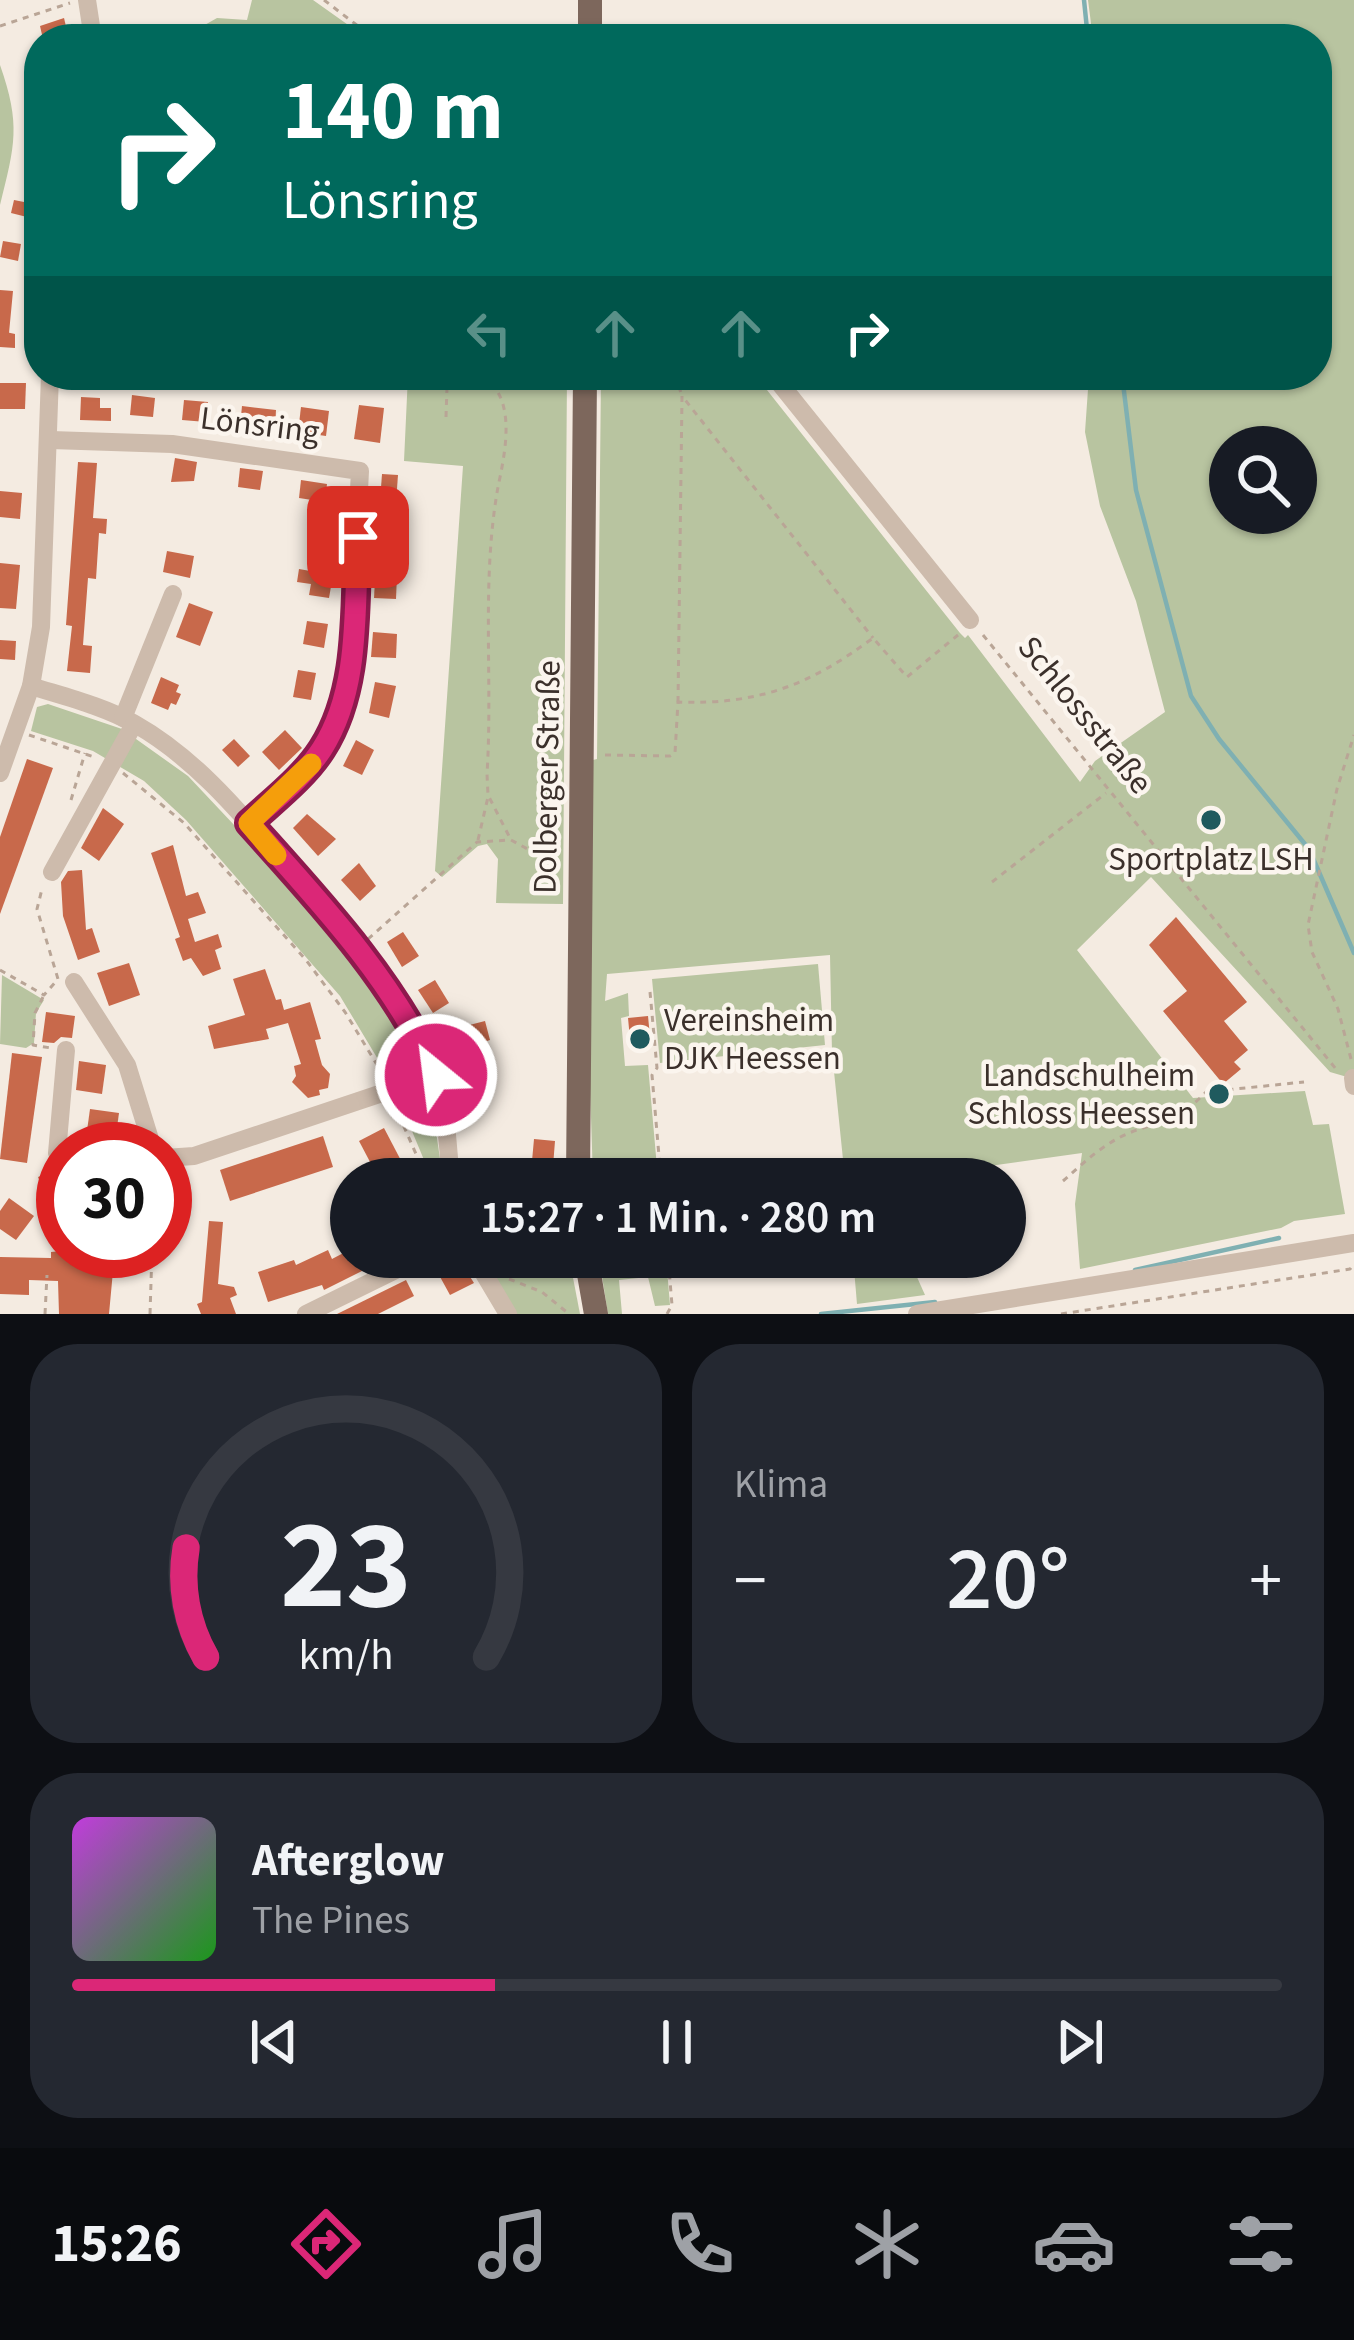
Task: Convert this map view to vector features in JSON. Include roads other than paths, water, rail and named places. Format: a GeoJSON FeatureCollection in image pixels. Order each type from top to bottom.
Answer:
{"type":"FeatureCollection","features":[{"type":"Feature","properties":{"kind":"main road","name":"Dolberger Straße"},"geometry":{"type":"LineString","coordinates":[[578,1158],[585,390]]}},
{"type":"Feature","properties":{"kind":"main road"},"geometry":{"type":"LineString","coordinates":[[590,1278],[596,1314]]}},
{"type":"Feature","properties":{"kind":"street"},"geometry":{"type":"LineString","coordinates":[[0,773],[31,686],[41,627],[50,390]]}},
{"type":"Feature","properties":{"kind":"street"},"geometry":{"type":"LineString","coordinates":[[785,390],[972,622]]}},
{"type":"Feature","properties":{"kind":"street","name":"Lönsring"},"geometry":{"type":"LineString","coordinates":[[51,440],[172,444],[360,471],[350,663],[343,709],[306,769],[249,823]]}},
{"type":"Feature","properties":{"kind":"street"},"geometry":{"type":"LineString","coordinates":[[48,879],[110,766],[173,594]]}},
{"type":"Feature","properties":{"kind":"street"},"geometry":{"type":"LineString","coordinates":[[31,686],[129,721],[201,775],[249,823],[357,948],[401,1013],[436,1075],[448,1158]]}},
{"type":"Feature","properties":{"kind":"street"},"geometry":{"type":"LineString","coordinates":[[74,982],[127,1065],[145,1122]]}},
{"type":"Feature","properties":{"kind":"street"},"geometry":{"type":"LineString","coordinates":[[60,1122],[66,1050]]}},
{"type":"Feature","properties":{"kind":"street"},"geometry":{"type":"LineString","coordinates":[[192,1156],[436,1075]]}},
{"type":"Feature","properties":{"kind":"street"},"geometry":{"type":"LineString","coordinates":[[917,1314],[1354,1243]]}},
{"type":"Feature","properties":{"kind":"street"},"geometry":{"type":"LineString","coordinates":[[306,1314],[379,1278]]}},
{"type":"Feature","properties":{"kind":"street"},"geometry":{"type":"LineString","coordinates":[[487,1278],[508,1314]]}},
{"type":"Feature","properties":{"kind":"waterway"},"geometry":{"type":"LineString","coordinates":[[1084,0],[1086,24]]}},
{"type":"Feature","properties":{"kind":"waterway"},"geometry":{"type":"LineString","coordinates":[[1124,390],[1136,490],[1191,696],[1219,739],[1309,849],[1354,953]]}},
{"type":"Feature","properties":{"kind":"waterway"},"geometry":{"type":"LineString","coordinates":[[1135,1270],[1279,1238]]}},
{"type":"Feature","properties":{"kind":"waterway"},"geometry":{"type":"LineString","coordinates":[[821,1314],[935,1302]]}},
{"type":"Feature","properties":{"kind":"place","name":"Sportplatz LSH"},"geometry":{"type":"Point","coordinates":[1211,820]}},
{"type":"Feature","properties":{"kind":"place","name":"Vereinsheim DJK Heessen"},"geometry":{"type":"Point","coordinates":[640,1039]}},
{"type":"Feature","properties":{"kind":"place","name":"Landschulheim Schloss Heessen"},"geometry":{"type":"Point","coordinates":[1219,1094]}}]}
